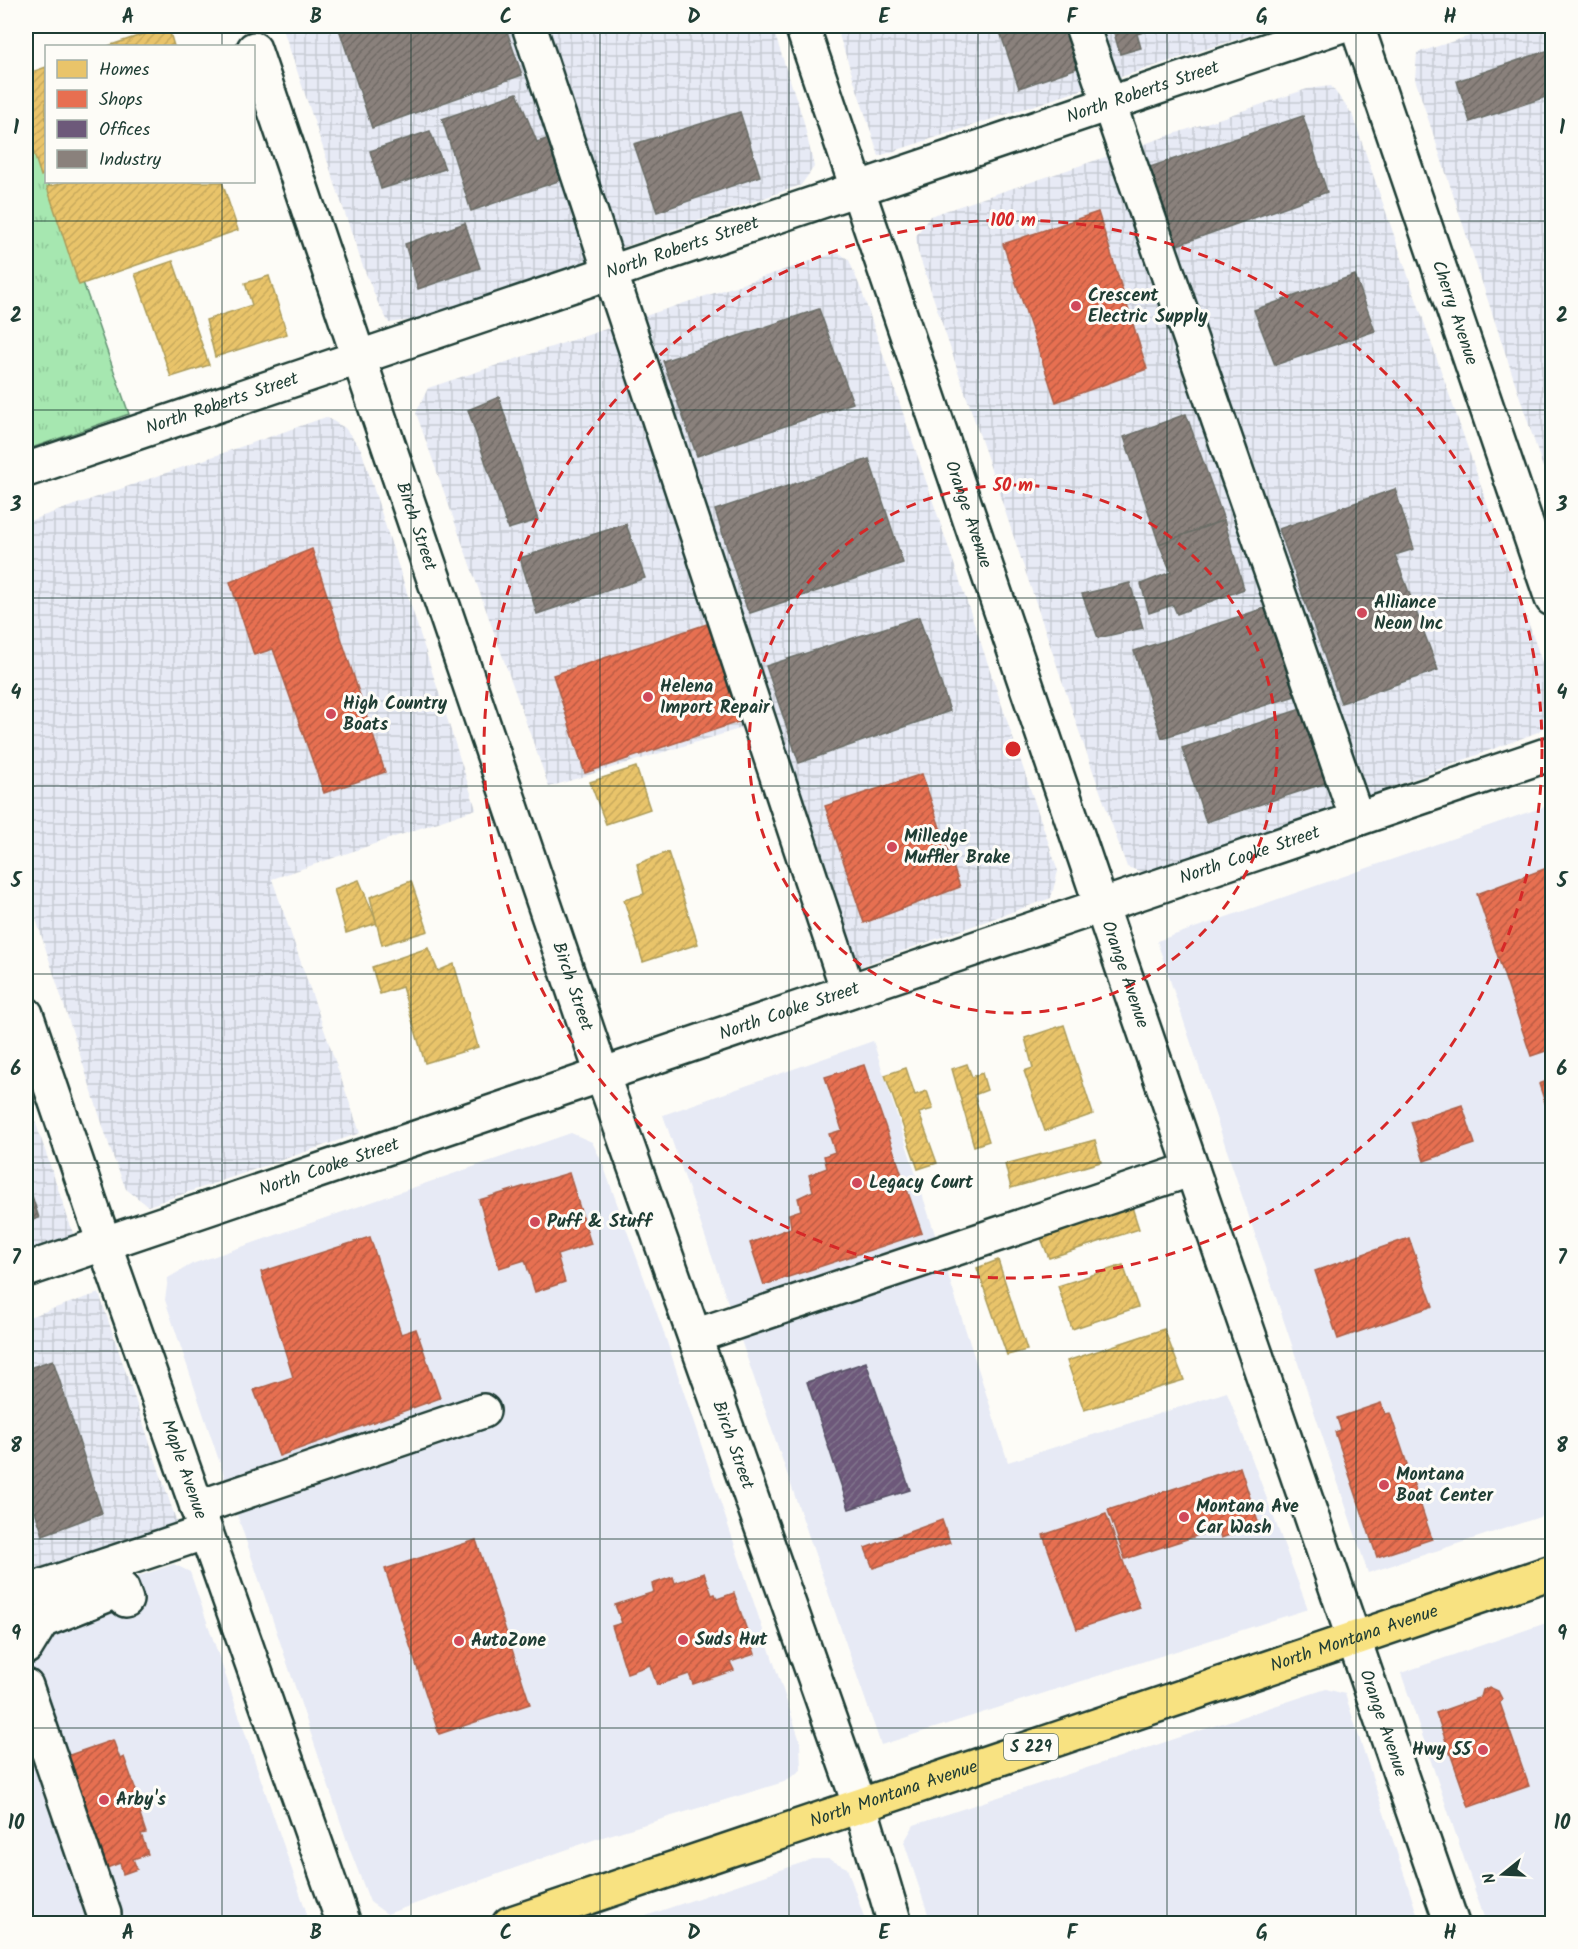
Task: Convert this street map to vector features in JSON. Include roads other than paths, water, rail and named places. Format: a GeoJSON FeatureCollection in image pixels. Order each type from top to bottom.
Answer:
{"type":"FeatureCollection","features":[{"type":"Feature","properties":{"kind":"main road","name":"North Montana Avenue"},"geometry":{"type":"LineString","coordinates":[[510,1923],[1552,1572]]}},
{"type":"Feature","properties":{"kind":"street","name":"Birch Street"},"geometry":{"type":"LineString","coordinates":[[246,26],[252,45]]}},
{"type":"Feature","properties":{"kind":"street"},"geometry":{"type":"LineString","coordinates":[[529,26],[848,991]]}},
{"type":"Feature","properties":{"kind":"street","name":"Orange Avenue"},"geometry":{"type":"LineString","coordinates":[[802,26],[1101,905],[1452,1923]]}},
{"type":"Feature","properties":{"kind":"street"},"geometry":{"type":"LineString","coordinates":[[1082,26],[1357,819]]}},
{"type":"Feature","properties":{"kind":"street","name":"North Roberts Street"},"geometry":{"type":"LineString","coordinates":[[26,470],[1339,26]]}},
{"type":"Feature","properties":{"kind":"street","name":"Cherry Avenue"},"geometry":{"type":"LineString","coordinates":[[1357,26],[1552,599]]}},
{"type":"Feature","properties":{"kind":"street","name":"Birch Street"},"geometry":{"type":"LineString","coordinates":[[255,54],[602,1074],[860,1806],[895,1923]]}},
{"type":"Feature","properties":{"kind":"street","name":"North Cooke Street"},"geometry":{"type":"LineString","coordinates":[[26,1270],[1552,753]]}},
{"type":"Feature","properties":{"kind":"street","name":"Maple Avenue"},"geometry":{"type":"LineString","coordinates":[[26,1014],[104,1243],[344,1923]]}},
{"type":"Feature","properties":{"kind":"street"},"geometry":{"type":"LineString","coordinates":[[695,1336],[1192,1169]]}},
{"type":"Feature","properties":{"kind":"street"},"geometry":{"type":"LineString","coordinates":[[26,1647],[42,1621],[121,1584],[202,1520],[483,1411]]}},
{"type":"Feature","properties":{"kind":"street"},"geometry":{"type":"LineString","coordinates":[[26,1592],[121,1584]]}},
{"type":"Feature","properties":{"kind":"street"},"geometry":{"type":"LineString","coordinates":[[26,1686],[104,1914]]}},
{"type":"Feature","properties":{"kind":"place","name":"Crescent Electric Supply"},"geometry":{"type":"Point","coordinates":[1076,306]}},
{"type":"Feature","properties":{"kind":"place","name":"Alliance Neon Inc"},"geometry":{"type":"Point","coordinates":[1362,613]}},
{"type":"Feature","properties":{"kind":"place","name":"Helena Import Repair"},"geometry":{"type":"Point","coordinates":[648,697]}},
{"type":"Feature","properties":{"kind":"place","name":"High Country Boats"},"geometry":{"type":"Point","coordinates":[331,714]}},
{"type":"Feature","properties":{"kind":"place","name":"Milledge Muffler Brake"},"geometry":{"type":"Point","coordinates":[892,847]}},
{"type":"Feature","properties":{"kind":"place","name":"Legacy Court"},"geometry":{"type":"Point","coordinates":[857,1183]}},
{"type":"Feature","properties":{"kind":"place","name":"Puff & Stuff"},"geometry":{"type":"Point","coordinates":[535,1222]}},
{"type":"Feature","properties":{"kind":"place","name":"Montana Boat Center"},"geometry":{"type":"Point","coordinates":[1384,1485]}},
{"type":"Feature","properties":{"kind":"place","name":"Montana Ave Car Wash"},"geometry":{"type":"Point","coordinates":[1184,1517]}},
{"type":"Feature","properties":{"kind":"place","name":"Suds Hut"},"geometry":{"type":"Point","coordinates":[683,1640]}},
{"type":"Feature","properties":{"kind":"place","name":"AutoZone"},"geometry":{"type":"Point","coordinates":[459,1641]}},
{"type":"Feature","properties":{"kind":"place","name":"Hwy 55"},"geometry":{"type":"Point","coordinates":[1483,1750]}},
{"type":"Feature","properties":{"kind":"place","name":"Arby's"},"geometry":{"type":"Point","coordinates":[104,1800]}}]}
